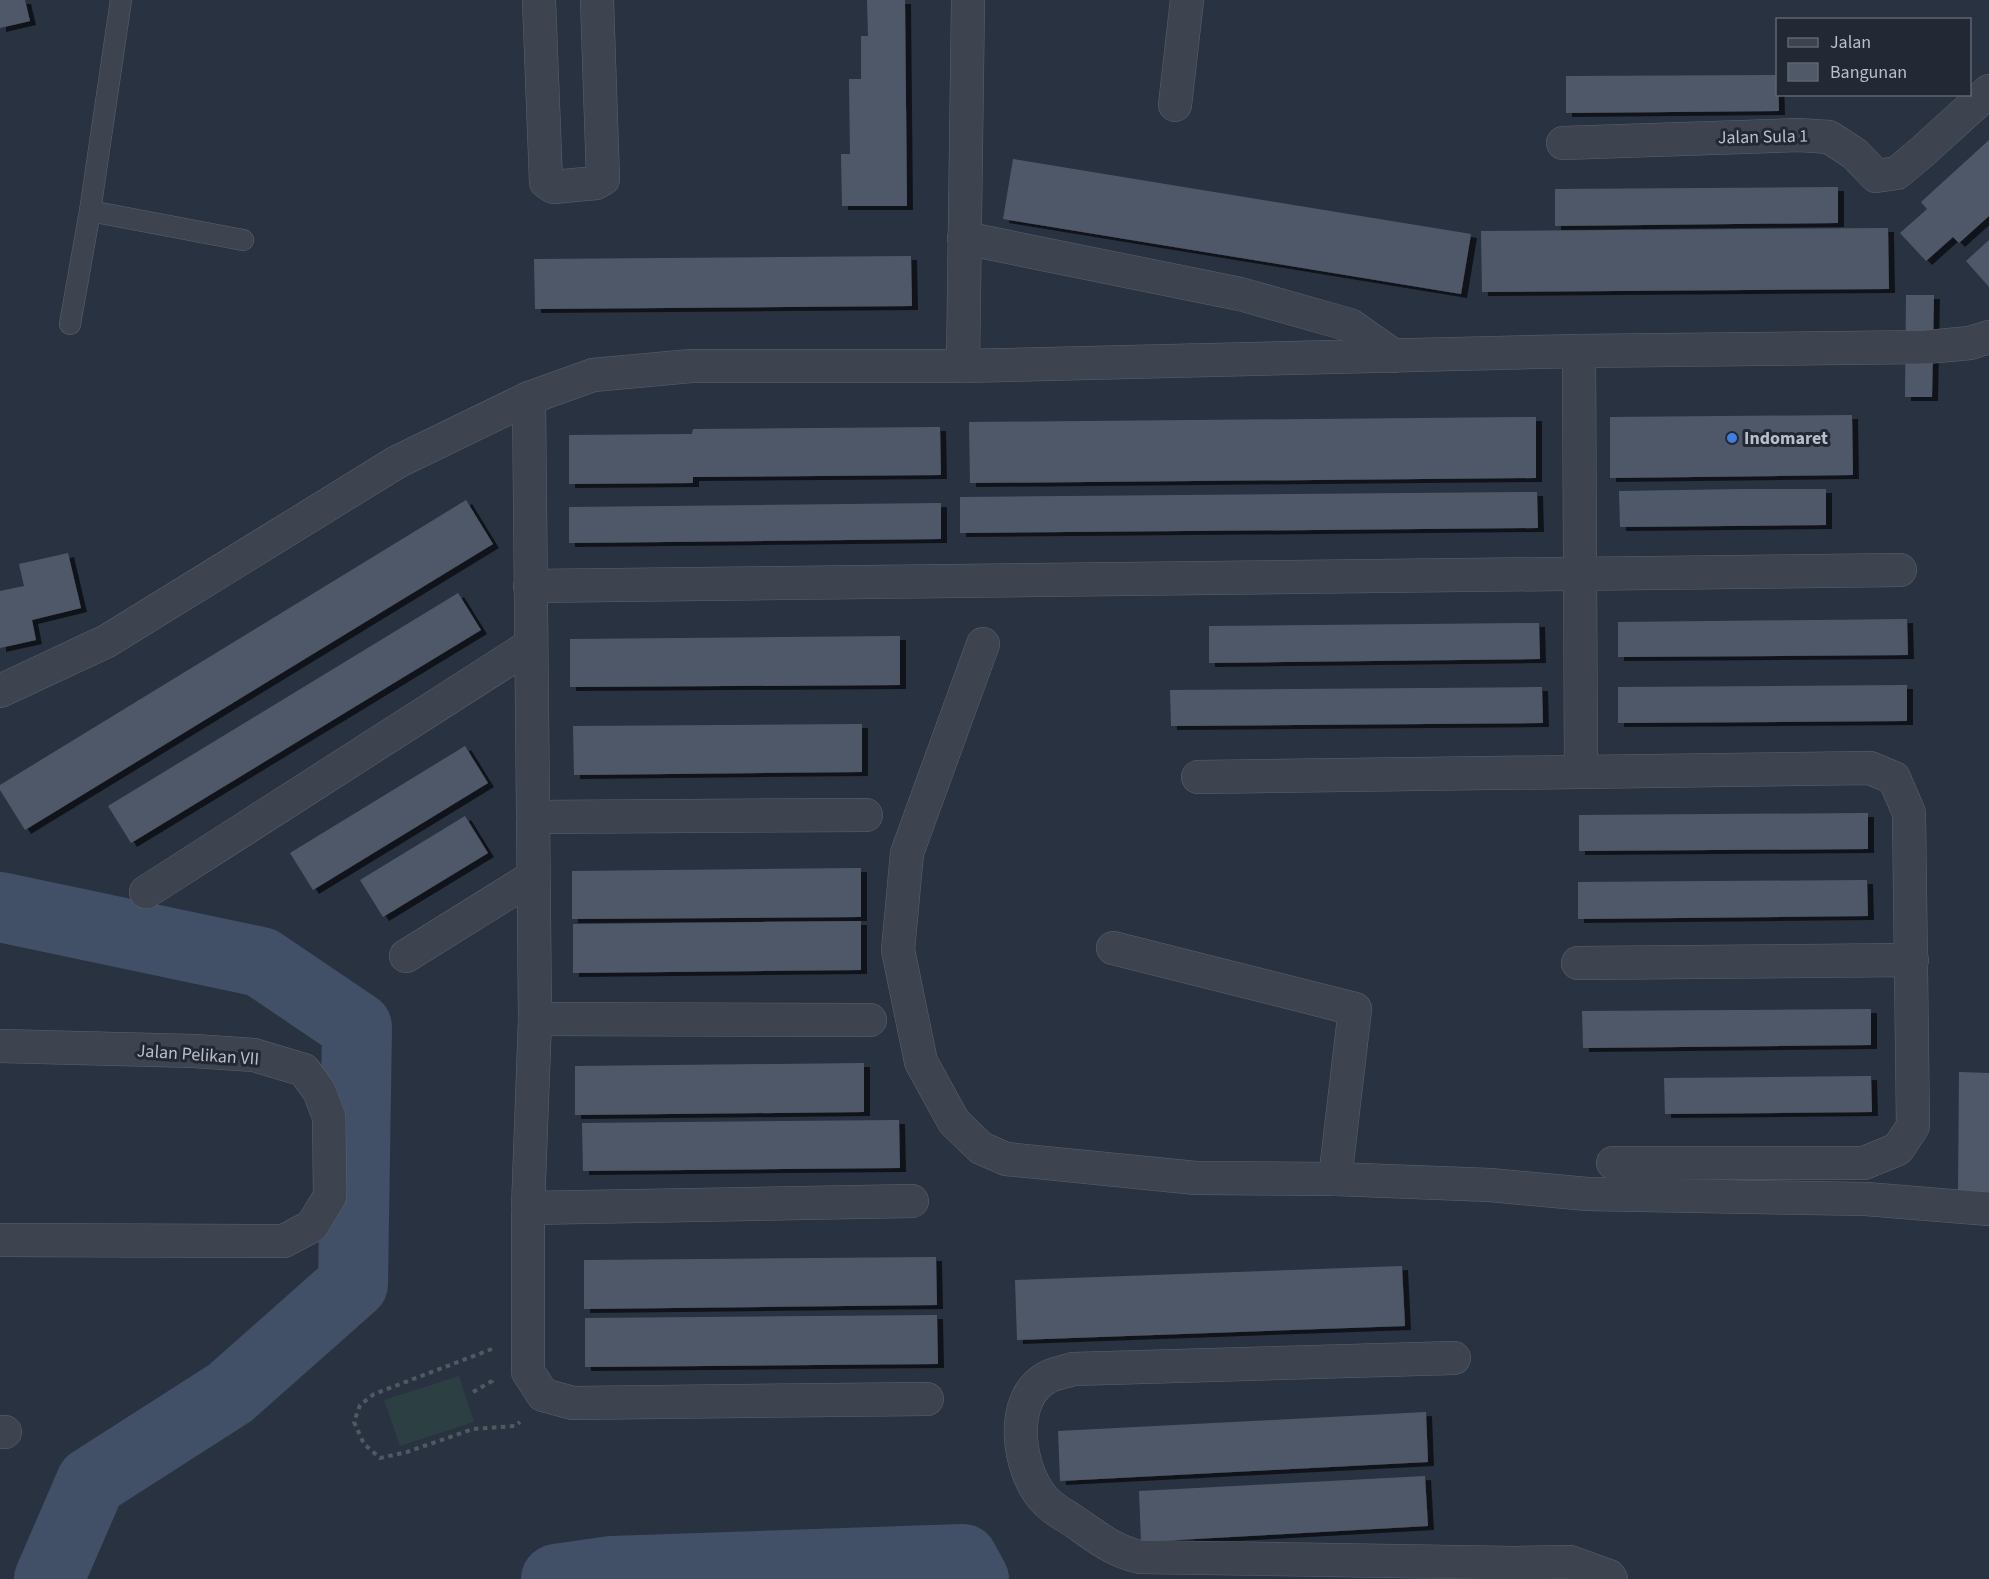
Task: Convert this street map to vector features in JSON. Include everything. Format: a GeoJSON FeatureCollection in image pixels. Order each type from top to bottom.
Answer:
{"type":"FeatureCollection","features":[{"type":"Feature","properties":{"kind":"street"},"geometry":{"type":"LineString","coordinates":[[539,0],[546,182],[553,187],[596,183],[603,179],[597,0]]}},
{"type":"Feature","properties":{"kind":"street"},"geometry":{"type":"LineString","coordinates":[[963,366],[968,0]]}},
{"type":"Feature","properties":{"kind":"street"},"geometry":{"type":"LineString","coordinates":[[1175,105],[1187,0]]}},
{"type":"Feature","properties":{"kind":"street","name":"Jalan Sula 1"},"geometry":{"type":"LineString","coordinates":[[1563,143],[1798,135],[1828,138],[1855,154],[1876,176],[1896,173],[1989,91]]}},
{"type":"Feature","properties":{"kind":"street"},"geometry":{"type":"LineString","coordinates":[[964,238],[1240,294],[1350,325],[1394,356]]}},
{"type":"Feature","properties":{"kind":"street"},"geometry":{"type":"LineString","coordinates":[[0,691],[107,641],[397,462],[528,398],[593,375],[691,366],[963,366],[1579,351],[1927,348],[1970,343],[1989,337]]}},
{"type":"Feature","properties":{"kind":"street"},"geometry":{"type":"LineString","coordinates":[[1579,351],[1581,771]]}},
{"type":"Feature","properties":{"kind":"street"},"geometry":{"type":"LineString","coordinates":[[528,398],[535,1019],[528,1208],[528,1372],[543,1395],[573,1403],[927,1399]]}},
{"type":"Feature","properties":{"kind":"street"},"geometry":{"type":"LineString","coordinates":[[530,586],[1900,570]]}},
{"type":"Feature","properties":{"kind":"street"},"geometry":{"type":"LineString","coordinates":[[983,644],[907,853],[898,950],[921,1062],[954,1122],[981,1148],[1006,1159],[1196,1178],[1335,1179],[1490,1185],[1587,1194],[1866,1199],[1989,1209]]}},
{"type":"Feature","properties":{"kind":"street"},"geometry":{"type":"LineString","coordinates":[[146,892],[531,645]]}},
{"type":"Feature","properties":{"kind":"street"},"geometry":{"type":"LineString","coordinates":[[1198,777],[1870,768],[1894,778],[1910,813],[1913,1125],[1898,1149],[1864,1162],[1613,1163]]}},
{"type":"Feature","properties":{"kind":"street"},"geometry":{"type":"LineString","coordinates":[[533,817],[866,815]]}},
{"type":"Feature","properties":{"kind":"street"},"geometry":{"type":"LineString","coordinates":[[406,956],[533,877]]}},
{"type":"Feature","properties":{"kind":"street"},"geometry":{"type":"LineString","coordinates":[[1113,948],[1355,1009],[1335,1179]]}},
{"type":"Feature","properties":{"kind":"street"},"geometry":{"type":"LineString","coordinates":[[1578,963],[1911,960]]}},
{"type":"Feature","properties":{"kind":"street"},"geometry":{"type":"LineString","coordinates":[[535,1019],[870,1020]]}},
{"type":"Feature","properties":{"kind":"street","name":"Jalan Pelikan VII"},"geometry":{"type":"LineString","coordinates":[[0,1046],[194,1051],[254,1055],[304,1070],[319,1091],[329,1117],[330,1196],[312,1226],[285,1241],[0,1240]]}},
{"type":"Feature","properties":{"kind":"street"},"geometry":{"type":"LineString","coordinates":[[528,1208],[912,1201]]}},
{"type":"Feature","properties":{"kind":"street"},"geometry":{"type":"LineString","coordinates":[[1454,1358],[1073,1369],[1046,1377],[1030,1393],[1020,1419],[1022,1448],[1032,1484],[1054,1509],[1102,1542],[1123,1553],[1140,1557],[1570,1562],[1609,1576],[1611,1579]]}},
{"type":"Feature","properties":{"kind":"lane"},"geometry":{"type":"LineString","coordinates":[[70,324],[90,211],[121,0]]}},
{"type":"Feature","properties":{"kind":"lane"},"geometry":{"type":"LineString","coordinates":[[90,211],[243,240]]}},
{"type":"Feature","properties":{"kind":"path"},"geometry":{"type":"LineString","coordinates":[[528,1344],[491,1349],[374,1394],[360,1405],[354,1422],[364,1444],[380,1458],[407,1452],[473,1430],[515,1426],[534,1414],[543,1395]]}},
{"type":"Feature","properties":{"kind":"shaded area"},"geometry":{"type":"Polygon","coordinates":[[[459,1376],[474,1422],[400,1446],[384,1400],[459,1376]]]}},
{"type":"Feature","properties":{"kind":"building"},"geometry":{"type":"Polygon","coordinates":[[[0,0],[25,0],[30,21],[0,28],[0,0]]]}},
{"type":"Feature","properties":{"kind":"building"},"geometry":{"type":"Polygon","coordinates":[[[867,0],[905,0],[907,206],[842,206],[841,154],[850,154],[849,79],[861,79],[861,36],[868,36],[867,0]]]}},
{"type":"Feature","properties":{"kind":"building"},"geometry":{"type":"Polygon","coordinates":[[[1776,75],[1779,111],[1566,113],[1566,76],[1776,75]]]}},
{"type":"Feature","properties":{"kind":"building"},"geometry":{"type":"Polygon","coordinates":[[[1989,140],[1989,216],[1959,243],[1953,237],[1926,261],[1900,233],[1927,209],[1921,202],[1989,140]]]}},
{"type":"Feature","properties":{"kind":"building"},"geometry":{"type":"Polygon","coordinates":[[[1013,159],[1471,234],[1461,294],[1003,219],[1013,159]]]}},
{"type":"Feature","properties":{"kind":"building"},"geometry":{"type":"Polygon","coordinates":[[[1838,187],[1838,223],[1555,226],[1555,189],[1838,187]]]}},
{"type":"Feature","properties":{"kind":"building"},"geometry":{"type":"Polygon","coordinates":[[[1888,228],[1889,289],[1482,292],[1481,231],[1888,228]]]}},
{"type":"Feature","properties":{"kind":"building"},"geometry":{"type":"Polygon","coordinates":[[[1989,240],[1989,287],[1966,261],[1989,240]]]}},
{"type":"Feature","properties":{"kind":"building"},"geometry":{"type":"Polygon","coordinates":[[[911,256],[912,306],[535,309],[534,259],[911,256]]]}},
{"type":"Feature","properties":{"kind":"building"},"geometry":{"type":"Polygon","coordinates":[[[1906,295],[1934,295],[1932,397],[1905,397],[1906,295]]]}},
{"type":"Feature","properties":{"kind":"building"},"geometry":{"type":"Polygon","coordinates":[[[1852,415],[1853,475],[1610,478],[1610,417],[1852,415]]]}},
{"type":"Feature","properties":{"kind":"building"},"geometry":{"type":"Polygon","coordinates":[[[1536,417],[1536,478],[970,483],[969,422],[1536,417]]]}},
{"type":"Feature","properties":{"kind":"building"},"geometry":{"type":"Polygon","coordinates":[[[940,427],[941,475],[693,477],[693,483],[569,484],[569,435],[692,434],[693,429],[940,427]]]}},
{"type":"Feature","properties":{"kind":"building"},"geometry":{"type":"Polygon","coordinates":[[[1826,489],[1826,525],[1620,527],[1619,491],[1826,489]]]}},
{"type":"Feature","properties":{"kind":"building"},"geometry":{"type":"Polygon","coordinates":[[[1537,492],[1538,528],[960,533],[960,497],[1537,492]]]}},
{"type":"Feature","properties":{"kind":"building"},"geometry":{"type":"Polygon","coordinates":[[[466,500],[493,544],[25,830],[0,790],[0,785],[466,500]]]}},
{"type":"Feature","properties":{"kind":"building"},"geometry":{"type":"Polygon","coordinates":[[[941,503],[941,539],[569,543],[569,507],[941,503]]]}},
{"type":"Feature","properties":{"kind":"building"},"geometry":{"type":"Polygon","coordinates":[[[68,553],[81,608],[32,620],[36,640],[0,648],[0,591],[24,586],[19,564],[68,553]]]}},
{"type":"Feature","properties":{"kind":"building"},"geometry":{"type":"Polygon","coordinates":[[[458,593],[481,630],[131,843],[108,806],[458,593]]]}},
{"type":"Feature","properties":{"kind":"building"},"geometry":{"type":"Polygon","coordinates":[[[1907,619],[1908,655],[1618,657],[1618,622],[1907,619]]]}},
{"type":"Feature","properties":{"kind":"building"},"geometry":{"type":"Polygon","coordinates":[[[1539,623],[1540,659],[1209,663],[1209,626],[1539,623]]]}},
{"type":"Feature","properties":{"kind":"building"},"geometry":{"type":"Polygon","coordinates":[[[900,636],[900,685],[570,687],[570,639],[900,636]]]}},
{"type":"Feature","properties":{"kind":"building"},"geometry":{"type":"Polygon","coordinates":[[[1907,685],[1907,721],[1618,723],[1618,687],[1907,685]]]}},
{"type":"Feature","properties":{"kind":"building"},"geometry":{"type":"Polygon","coordinates":[[[1542,687],[1543,723],[1171,726],[1170,690],[1542,687]]]}},
{"type":"Feature","properties":{"kind":"building"},"geometry":{"type":"Polygon","coordinates":[[[862,724],[862,772],[574,775],[573,726],[862,724]]]}},
{"type":"Feature","properties":{"kind":"building"},"geometry":{"type":"Polygon","coordinates":[[[465,746],[488,783],[313,890],[290,853],[465,746]]]}},
{"type":"Feature","properties":{"kind":"building"},"geometry":{"type":"Polygon","coordinates":[[[1868,813],[1868,849],[1579,851],[1579,815],[1868,813]]]}},
{"type":"Feature","properties":{"kind":"building"},"geometry":{"type":"Polygon","coordinates":[[[465,816],[488,853],[383,917],[360,880],[465,816]]]}},
{"type":"Feature","properties":{"kind":"building"},"geometry":{"type":"Polygon","coordinates":[[[861,868],[861,917],[572,919],[572,871],[861,868]]]}},
{"type":"Feature","properties":{"kind":"building"},"geometry":{"type":"Polygon","coordinates":[[[1867,880],[1868,916],[1578,919],[1578,882],[1867,880]]]}},
{"type":"Feature","properties":{"kind":"building"},"geometry":{"type":"Polygon","coordinates":[[[861,921],[861,970],[573,973],[573,924],[861,921]]]}},
{"type":"Feature","properties":{"kind":"building"},"geometry":{"type":"Polygon","coordinates":[[[1871,1009],[1871,1045],[1583,1048],[1582,1011],[1871,1009]]]}},
{"type":"Feature","properties":{"kind":"building"},"geometry":{"type":"Polygon","coordinates":[[[864,1063],[864,1112],[575,1115],[575,1066],[864,1063]]]}},
{"type":"Feature","properties":{"kind":"building"},"geometry":{"type":"Polygon","coordinates":[[[1959,1072],[1989,1073],[1989,1196],[1958,1196],[1959,1072]]]}},
{"type":"Feature","properties":{"kind":"building"},"geometry":{"type":"Polygon","coordinates":[[[1871,1076],[1872,1112],[1665,1114],[1664,1078],[1871,1076]]]}},
{"type":"Feature","properties":{"kind":"building"},"geometry":{"type":"Polygon","coordinates":[[[899,1120],[900,1168],[583,1171],[582,1123],[899,1120]]]}},
{"type":"Feature","properties":{"kind":"building"},"geometry":{"type":"Polygon","coordinates":[[[936,1257],[937,1305],[584,1309],[584,1260],[936,1257]]]}},
{"type":"Feature","properties":{"kind":"building"},"geometry":{"type":"Polygon","coordinates":[[[1402,1266],[1405,1326],[1017,1340],[1015,1280],[1402,1266]]]}},
{"type":"Feature","properties":{"kind":"building"},"geometry":{"type":"Polygon","coordinates":[[[937,1315],[938,1364],[585,1367],[585,1318],[937,1315]]]}},
{"type":"Feature","properties":{"kind":"building"},"geometry":{"type":"Polygon","coordinates":[[[1426,1412],[1428,1462],[1060,1481],[1058,1431],[1426,1412]]]}},
{"type":"Feature","properties":{"kind":"building"},"geometry":{"type":"Polygon","coordinates":[[[1425,1476],[1428,1526],[1141,1542],[1139,1491],[1425,1476]]]}},
{"type":"Feature","properties":{"kind":"waterway"},"geometry":{"type":"LineString","coordinates":[[0,907],[261,962],[357,1027],[353,1284],[230,1393],[91,1482],[49,1579]]}},
{"type":"Feature","properties":{"kind":"waterway"},"geometry":{"type":"LineString","coordinates":[[556,1579],[612,1571],[963,1559],[974,1579]]}},
{"type":"Feature","properties":{"kind":"place","name":"Indomaret"},"geometry":{"type":"Point","coordinates":[1732,438]}}]}
